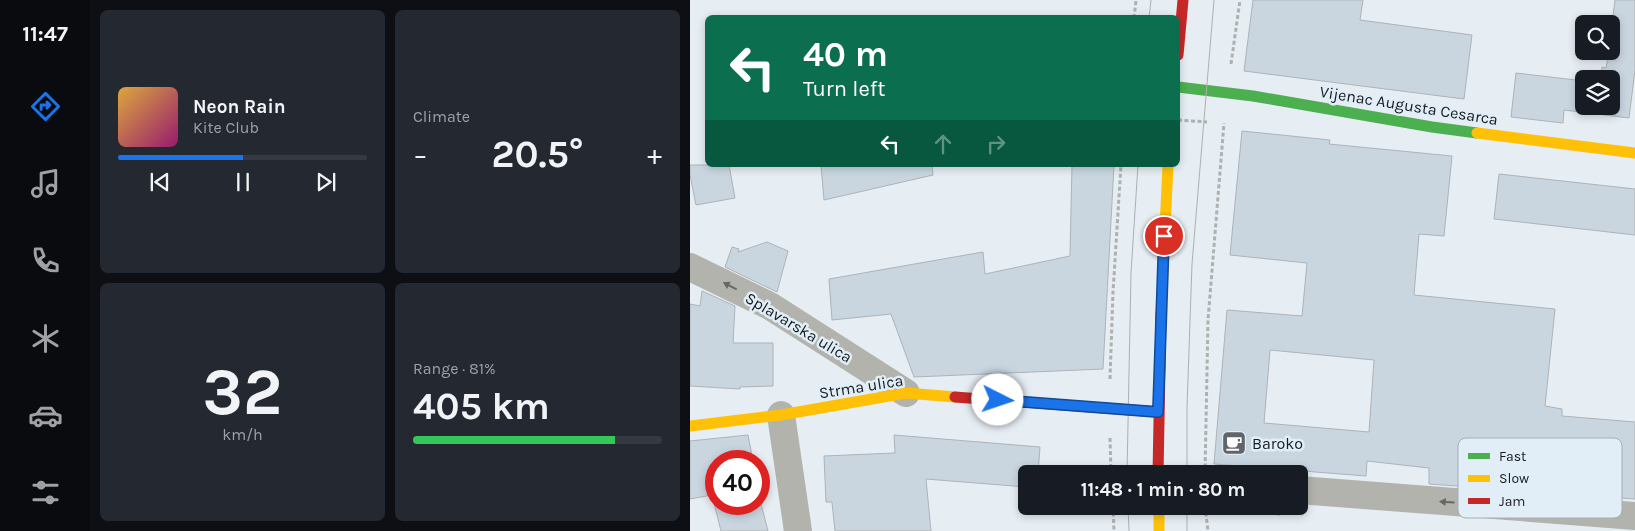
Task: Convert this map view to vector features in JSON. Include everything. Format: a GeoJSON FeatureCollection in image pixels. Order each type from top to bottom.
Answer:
{"type":"FeatureCollection","features":[{"type":"Feature","properties":{"kind":"street"},"geometry":{"type":"LineString","coordinates":[[1180,33],[1183,0]]}},
{"type":"Feature","properties":{"kind":"street","name":"Vijenac Augusta Cesarca"},"geometry":{"type":"LineString","coordinates":[[1180,87],[1253,96],[1432,127],[1635,154]]}},
{"type":"Feature","properties":{"kind":"street"},"geometry":{"type":"LineString","coordinates":[[1158,465],[1161,317],[1168,167]]}},
{"type":"Feature","properties":{"kind":"street","name":"Splavarska ulica"},"geometry":{"type":"LineString","coordinates":[[690,267],[770,306],[906,393]]}},
{"type":"Feature","properties":{"kind":"street","name":"Strma ulica"},"geometry":{"type":"LineString","coordinates":[[690,426],[781,415],[906,393],[1158,412]]}},
{"type":"Feature","properties":{"kind":"street"},"geometry":{"type":"LineString","coordinates":[[781,415],[798,531]]}},
{"type":"Feature","properties":{"kind":"street"},"geometry":{"type":"LineString","coordinates":[[1308,491],[1458,502]]}},
{"type":"Feature","properties":{"kind":"street"},"geometry":{"type":"LineString","coordinates":[[1159,515],[1159,531]]}},
{"type":"Feature","properties":{"kind":"street"},"geometry":{"type":"LineString","coordinates":[[1622,515],[1635,516]]}},
{"type":"Feature","properties":{"kind":"path"},"geometry":{"type":"LineString","coordinates":[[1134,15],[1136,0]]}},
{"type":"Feature","properties":{"kind":"path"},"geometry":{"type":"LineString","coordinates":[[1205,465],[1208,320],[1227,93],[1240,0]]}},
{"type":"Feature","properties":{"kind":"path"},"geometry":{"type":"LineString","coordinates":[[1180,120],[1210,122]]}},
{"type":"Feature","properties":{"kind":"path"},"geometry":{"type":"LineString","coordinates":[[1217,123],[1224,124]]}},
{"type":"Feature","properties":{"kind":"path"},"geometry":{"type":"LineString","coordinates":[[1111,465],[1110,408],[1113,292],[1121,167]]}},
{"type":"Feature","properties":{"kind":"path"},"geometry":{"type":"LineString","coordinates":[[1113,515],[1114,531]]}},
{"type":"Feature","properties":{"kind":"path"},"geometry":{"type":"LineString","coordinates":[[1206,515],[1208,531]]}},
{"type":"Feature","properties":{"kind":"building"},"geometry":{"type":"Polygon","coordinates":[[[1253,0],[1363,0],[1360,20],[1472,35],[1464,99],[1244,71],[1253,0]]]}},
{"type":"Feature","properties":{"kind":"building"},"geometry":{"type":"Polygon","coordinates":[[[1615,0],[1635,0],[1635,70],[1629,118],[1605,115],[1620,115],[1620,70],[1602,70],[1602,67],[1606,68],[1607,60],[1620,60],[1620,15],[1613,15],[1615,0]]]}},
{"type":"Feature","properties":{"kind":"building"},"geometry":{"type":"Polygon","coordinates":[[[1516,73],[1575,80],[1575,111],[1564,110],[1563,123],[1511,117],[1516,73]]]}},
{"type":"Feature","properties":{"kind":"building"},"geometry":{"type":"Polygon","coordinates":[[[1242,131],[1330,140],[1329,144],[1452,156],[1444,236],[1419,234],[1414,295],[1555,309],[1545,406],[1562,409],[1562,416],[1635,422],[1635,499],[1622,498],[1622,438],[1458,438],[1458,486],[1429,484],[1429,468],[1367,461],[1366,476],[1308,471],[1308,465],[1214,464],[1227,310],[1302,316],[1307,263],[1230,255],[1242,131]],[[1270,350],[1264,423],[1369,432],[1374,360],[1270,350]]]}},
{"type":"Feature","properties":{"kind":"building"},"geometry":{"type":"Polygon","coordinates":[[[690,165],[729,167],[735,198],[696,205],[690,165]]]}},
{"type":"Feature","properties":{"kind":"building"},"geometry":{"type":"Polygon","coordinates":[[[821,167],[932,167],[933,175],[824,200],[821,167]]]}},
{"type":"Feature","properties":{"kind":"building"},"geometry":{"type":"Polygon","coordinates":[[[1072,167],[1114,167],[1103,369],[914,377],[891,314],[832,320],[829,279],[983,252],[985,274],[1070,256],[1072,167]]]}},
{"type":"Feature","properties":{"kind":"building"},"geometry":{"type":"Polygon","coordinates":[[[1499,174],[1635,189],[1635,235],[1494,219],[1499,174]]]}},
{"type":"Feature","properties":{"kind":"building"},"geometry":{"type":"Polygon","coordinates":[[[767,242],[788,251],[777,292],[725,267],[732,247],[739,249],[738,252],[767,242]]]}},
{"type":"Feature","properties":{"kind":"building"},"geometry":{"type":"Polygon","coordinates":[[[702,291],[735,306],[733,343],[773,343],[773,386],[740,387],[740,389],[690,386],[690,304],[700,306],[702,291]]]}},
{"type":"Feature","properties":{"kind":"building"},"geometry":{"type":"Polygon","coordinates":[[[748,435],[751,450],[705,450],[705,496],[690,499],[690,441],[748,435]]]}},
{"type":"Feature","properties":{"kind":"building"},"geometry":{"type":"Polygon","coordinates":[[[894,435],[1040,447],[1039,465],[1018,465],[1018,486],[926,479],[931,531],[835,531],[832,502],[826,502],[824,456],[895,453],[894,435]]]}},
{"type":"Feature","properties":{"kind":"building"},"geometry":{"type":"Polygon","coordinates":[[[717,515],[764,515],[768,531],[721,531],[717,515]]]}},
{"type":"Feature","properties":{"kind":"tram line"},"geometry":{"type":"LineString","coordinates":[[1149,15],[1151,0]]}},
{"type":"Feature","properties":{"kind":"tram line"},"geometry":{"type":"LineString","coordinates":[[1187,465],[1192,264],[1214,0]]}},
{"type":"Feature","properties":{"kind":"tram line"},"geometry":{"type":"LineString","coordinates":[[1127,465],[1131,273],[1138,167]]}},
{"type":"Feature","properties":{"kind":"tram line"},"geometry":{"type":"LineString","coordinates":[[1128,515],[1129,531]]}},
{"type":"Feature","properties":{"kind":"tram line"},"geometry":{"type":"LineString","coordinates":[[1187,515],[1187,531]]}},
{"type":"Feature","properties":{"kind":"traffic: fast"},"geometry":{"type":"LineString","coordinates":[[1180,87],[1253,96],[1477,133]]}},
{"type":"Feature","properties":{"kind":"traffic: slow"},"geometry":{"type":"LineString","coordinates":[[1477,133],[1635,153]]}},
{"type":"Feature","properties":{"kind":"traffic: slow"},"geometry":{"type":"LineString","coordinates":[[1161,314],[1168,167]]}},
{"type":"Feature","properties":{"kind":"traffic: slow"},"geometry":{"type":"LineString","coordinates":[[690,426],[781,415],[906,393],[955,397]]}},
{"type":"Feature","properties":{"kind":"traffic: slow"},"geometry":{"type":"LineString","coordinates":[[1159,515],[1159,531]]}},
{"type":"Feature","properties":{"kind":"traffic: jam"},"geometry":{"type":"LineString","coordinates":[[1180,33],[1183,0]]}},
{"type":"Feature","properties":{"kind":"traffic: jam"},"geometry":{"type":"LineString","coordinates":[[1158,465],[1161,314]]}},
{"type":"Feature","properties":{"kind":"traffic: jam"},"geometry":{"type":"LineString","coordinates":[[955,397],[1158,412]]}},
{"type":"Feature","properties":{"kind":"place","name":"Baroko"},"geometry":{"type":"Point","coordinates":[1234,443]}},
{"type":"Feature","properties":{"kind":"route"},"geometry":{"type":"LineString","coordinates":[[998,400],[1158,412],[1164,236]]}}]}
